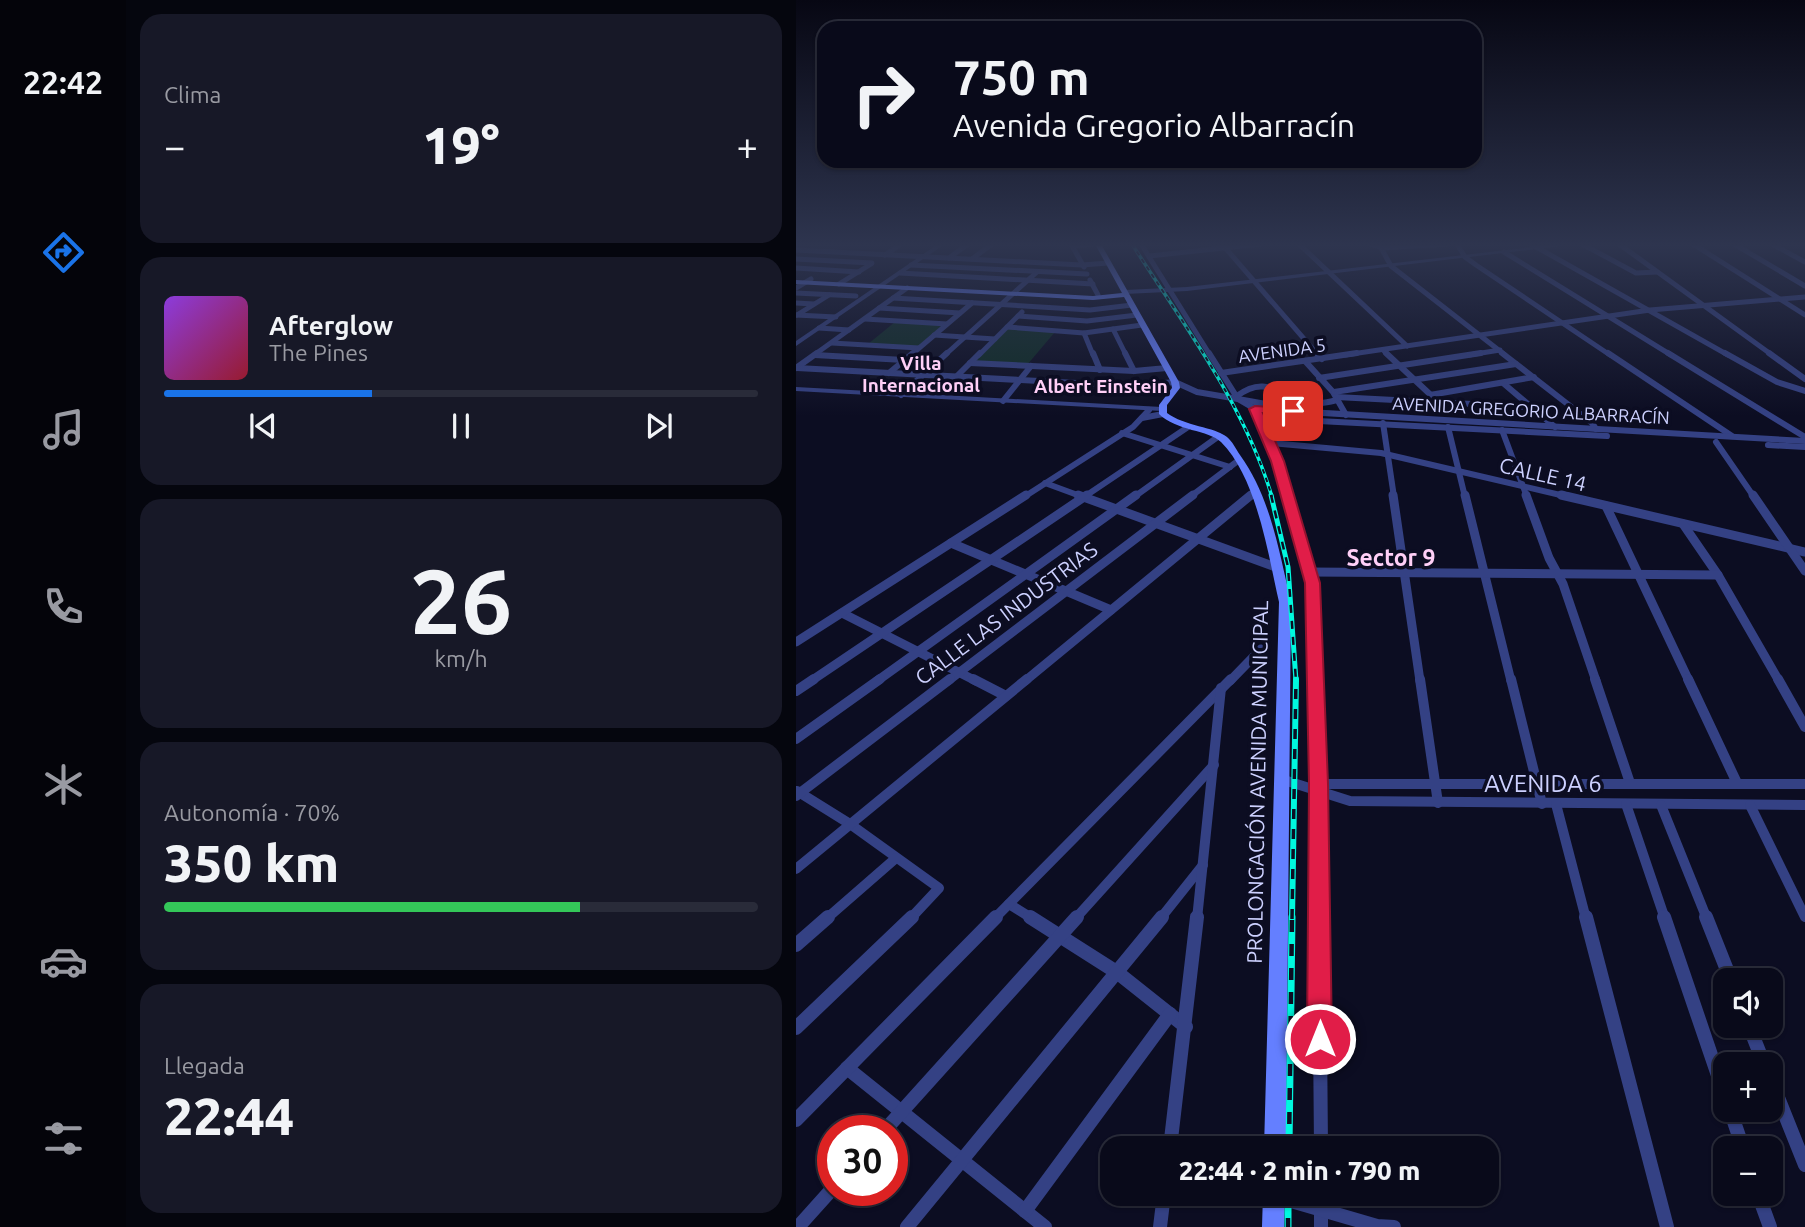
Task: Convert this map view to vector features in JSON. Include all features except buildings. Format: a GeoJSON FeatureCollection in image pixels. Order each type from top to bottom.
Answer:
{"type":"FeatureCollection","features":[{"type":"Feature","properties":{"kind":"main road"},"geometry":{"type":"LineString","coordinates":[[1131,301],[1175,382],[1176,388],[1158,411],[1172,422],[1220,436]]}},
{"type":"Feature","properties":{"kind":"main road","name":"PROLONGACIÓN AVENIDA MUNICIPAL"},"geometry":{"type":"LineString","coordinates":[[1220,436],[1234,464],[1256,491],[1266,519],[1285,602],[1284,780],[1275,1136]]}},
{"type":"Feature","properties":{"kind":"main road"},"geometry":{"type":"LineString","coordinates":[[1273,1227],[1274,1206]]}},
{"type":"Feature","properties":{"kind":"street"},"geometry":{"type":"LineString","coordinates":[[797,315],[819,301]]}},
{"type":"Feature","properties":{"kind":"street"},"geometry":{"type":"LineString","coordinates":[[797,341],[849,301]]}},
{"type":"Feature","properties":{"kind":"street"},"geometry":{"type":"LineString","coordinates":[[797,341],[857,301]]}},
{"type":"Feature","properties":{"kind":"street"},"geometry":{"type":"LineString","coordinates":[[796,368],[889,301]]}},
{"type":"Feature","properties":{"kind":"street"},"geometry":{"type":"LineString","coordinates":[[938,301],[1090,310],[1132,305]]}},
{"type":"Feature","properties":{"kind":"street"},"geometry":{"type":"LineString","coordinates":[[901,395],[1004,301]]}},
{"type":"Feature","properties":{"kind":"street"},"geometry":{"type":"LineString","coordinates":[[1176,301],[1237,398],[1258,413],[1271,443],[1310,572],[1316,625],[1321,1136]]}},
{"type":"Feature","properties":{"kind":"street"},"geometry":{"type":"LineString","coordinates":[[1273,301],[1322,359]]}},
{"type":"Feature","properties":{"kind":"street"},"geometry":{"type":"LineString","coordinates":[[1360,301],[1407,346]]}},
{"type":"Feature","properties":{"kind":"street"},"geometry":{"type":"LineString","coordinates":[[1437,301],[1596,429]]}},
{"type":"Feature","properties":{"kind":"street"},"geometry":{"type":"LineString","coordinates":[[1532,301],[1736,440]]}},
{"type":"Feature","properties":{"kind":"street"},"geometry":{"type":"LineString","coordinates":[[1582,301],[1805,439]]}},
{"type":"Feature","properties":{"kind":"street"},"geometry":{"type":"LineString","coordinates":[[1635,301],[1777,382],[1805,391]]}},
{"type":"Feature","properties":{"kind":"street"},"geometry":{"type":"LineString","coordinates":[[1698,301],[1805,379]]}},
{"type":"Feature","properties":{"kind":"street","name":"AVENIDA 5"},"geometry":{"type":"LineString","coordinates":[[1221,373],[1650,310],[1745,301]]}},
{"type":"Feature","properties":{"kind":"street"},"geometry":{"type":"LineString","coordinates":[[1784,301],[1805,315]]}},
{"type":"Feature","properties":{"kind":"street"},"geometry":{"type":"LineString","coordinates":[[796,303],[814,304]]}},
{"type":"Feature","properties":{"kind":"street"},"geometry":{"type":"LineString","coordinates":[[889,373],[972,303]]}},
{"type":"Feature","properties":{"kind":"street"},"geometry":{"type":"LineString","coordinates":[[956,377],[1028,306]]}},
{"type":"Feature","properties":{"kind":"street"},"geometry":{"type":"LineString","coordinates":[[879,308],[960,313]]}},
{"type":"Feature","properties":{"kind":"street"},"geometry":{"type":"LineString","coordinates":[[797,315],[836,317]]}},
{"type":"Feature","properties":{"kind":"street"},"geometry":{"type":"LineString","coordinates":[[1018,316],[1092,321],[1137,315]]}},
{"type":"Feature","properties":{"kind":"street"},"geometry":{"type":"LineString","coordinates":[[865,319],[947,324]]}},
{"type":"Feature","properties":{"kind":"street"},"geometry":{"type":"LineString","coordinates":[[1007,327],[1084,332],[1142,325]]}},
{"type":"Feature","properties":{"kind":"street"},"geometry":{"type":"LineString","coordinates":[[819,328],[849,330]]}},
{"type":"Feature","properties":{"kind":"street"},"geometry":{"type":"LineString","coordinates":[[1113,329],[1134,372]]}},
{"type":"Feature","properties":{"kind":"street"},"geometry":{"type":"LineString","coordinates":[[1084,332],[1100,370]]}},
{"type":"Feature","properties":{"kind":"street"},"geometry":{"type":"LineString","coordinates":[[934,335],[995,339]]}},
{"type":"Feature","properties":{"kind":"street"},"geometry":{"type":"LineString","coordinates":[[832,342],[919,348]]}},
{"type":"Feature","properties":{"kind":"street"},"geometry":{"type":"LineString","coordinates":[[1319,378],[1500,350]]}},
{"type":"Feature","properties":{"kind":"street"},"geometry":{"type":"LineString","coordinates":[[1384,351],[1437,402]]}},
{"type":"Feature","properties":{"kind":"street"},"geometry":{"type":"LineString","coordinates":[[815,355],[904,360]]}},
{"type":"Feature","properties":{"kind":"street"},"geometry":{"type":"LineString","coordinates":[[1305,361],[1335,396],[1346,415]]}},
{"type":"Feature","properties":{"kind":"street"},"geometry":{"type":"LineString","coordinates":[[970,363],[1134,372],[1167,368]]}},
{"type":"Feature","properties":{"kind":"street"},"geometry":{"type":"LineString","coordinates":[[1237,398],[1244,391],[1260,386],[1278,389],[1307,402],[1322,404],[1335,396],[1415,379],[1516,364]]}},
{"type":"Feature","properties":{"kind":"street"},"geometry":{"type":"LineString","coordinates":[[1003,401],[1031,366]]}},
{"type":"Feature","properties":{"kind":"street"},"geometry":{"type":"LineString","coordinates":[[796,368],[1132,386],[1175,382],[1197,392],[1293,411]]}},
{"type":"Feature","properties":{"kind":"street"},"geometry":{"type":"LineString","coordinates":[[1430,395],[1534,377]]}},
{"type":"Feature","properties":{"kind":"street"},"geometry":{"type":"LineString","coordinates":[[1503,383],[1556,427]]}},
{"type":"Feature","properties":{"kind":"street"},"geometry":{"type":"LineString","coordinates":[[796,389],[1158,411]]}},
{"type":"Feature","properties":{"kind":"street"},"geometry":{"type":"LineString","coordinates":[[1335,396],[1532,407]]}},
{"type":"Feature","properties":{"kind":"street"},"geometry":{"type":"LineString","coordinates":[[796,642],[1142,418],[1158,411]]}},
{"type":"Feature","properties":{"kind":"street"},"geometry":{"type":"LineString","coordinates":[[1142,418],[1158,411]]}},
{"type":"Feature","properties":{"kind":"street","name":"AVENIDA GREGORIO ALBARRACÍN"},"geometry":{"type":"LineString","coordinates":[[1258,413],[1293,411],[1596,429],[1805,447]]}},
{"type":"Feature","properties":{"kind":"street","name":"AVENIDA GREGORIO ALBARRACÍN"},"geometry":{"type":"LineString","coordinates":[[1258,413],[1716,442],[1805,439]]}},
{"type":"Feature","properties":{"kind":"street"},"geometry":{"type":"LineString","coordinates":[[1383,423],[1390,455],[1438,803]]}},
{"type":"Feature","properties":{"kind":"street"},"geometry":{"type":"LineString","coordinates":[[796,691],[1188,427]]}},
{"type":"Feature","properties":{"kind":"street"},"geometry":{"type":"LineString","coordinates":[[1448,427],[1537,782],[1549,804],[1667,1227]]}},
{"type":"Feature","properties":{"kind":"street"},"geometry":{"type":"LineString","coordinates":[[1502,430],[1557,575],[1630,783]]}},
{"type":"Feature","properties":{"kind":"street"},"geometry":{"type":"LineString","coordinates":[[1122,433],[1192,455],[1234,464]]}},
{"type":"Feature","properties":{"kind":"street"},"geometry":{"type":"LineString","coordinates":[[796,739],[1220,436]]}},
{"type":"Feature","properties":{"kind":"street"},"geometry":{"type":"LineString","coordinates":[[1716,442],[1805,571]]}},
{"type":"Feature","properties":{"kind":"street","name":"CALLE 14"},"geometry":{"type":"LineString","coordinates":[[1271,443],[1390,455],[1805,552]]}},
{"type":"Feature","properties":{"kind":"street","name":"CALLE LAS INDUSTRIAS"},"geometry":{"type":"LineString","coordinates":[[797,793],[1234,464]]}},
{"type":"Feature","properties":{"kind":"street"},"geometry":{"type":"LineString","coordinates":[[1044,483],[1278,568]]}},
{"type":"Feature","properties":{"kind":"street"},"geometry":{"type":"LineString","coordinates":[[796,869],[1256,491]]}},
{"type":"Feature","properties":{"kind":"street"},"geometry":{"type":"LineString","coordinates":[[1606,506],[1737,783]]}},
{"type":"Feature","properties":{"kind":"street"},"geometry":{"type":"LineString","coordinates":[[1683,524],[1718,576],[1805,727]]}},
{"type":"Feature","properties":{"kind":"street"},"geometry":{"type":"LineString","coordinates":[[951,543],[1111,610]]}},
{"type":"Feature","properties":{"kind":"street"},"geometry":{"type":"LineString","coordinates":[[1310,572],[1718,576]]}},
{"type":"Feature","properties":{"kind":"street"},"geometry":{"type":"LineString","coordinates":[[842,613],[1007,695]]}},
{"type":"Feature","properties":{"kind":"street"},"geometry":{"type":"LineString","coordinates":[[796,1120],[1261,649]]}},
{"type":"Feature","properties":{"kind":"street"},"geometry":{"type":"LineString","coordinates":[[1172,1136],[1186,1027],[1221,688]]}},
{"type":"Feature","properties":{"kind":"street"},"geometry":{"type":"LineString","coordinates":[[898,1115],[1214,765]]}},
{"type":"Feature","properties":{"kind":"street","name":"AVENIDA 6"},"geometry":{"type":"LineString","coordinates":[[1284,780],[1318,788],[1350,801],[1805,805]]}},
{"type":"Feature","properties":{"kind":"street","name":"AVENIDA 6"},"geometry":{"type":"LineString","coordinates":[[1318,788],[1537,782],[1805,784]]}},
{"type":"Feature","properties":{"kind":"street"},"geometry":{"type":"LineString","coordinates":[[796,1028],[923,907],[939,888],[850,824],[797,793]]}},
{"type":"Feature","properties":{"kind":"street"},"geometry":{"type":"LineString","coordinates":[[1626,804],[1713,1061]]}},
{"type":"Feature","properties":{"kind":"street"},"geometry":{"type":"LineString","coordinates":[[1661,805],[1726,968]]}},
{"type":"Feature","properties":{"kind":"street"},"geometry":{"type":"LineString","coordinates":[[1750,805],[1805,917]]}},
{"type":"Feature","properties":{"kind":"street"},"geometry":{"type":"LineString","coordinates":[[796,945],[896,858]]}},
{"type":"Feature","properties":{"kind":"street"},"geometry":{"type":"LineString","coordinates":[[907,1227],[1118,973],[1203,865]]}},
{"type":"Feature","properties":{"kind":"street"},"geometry":{"type":"LineString","coordinates":[[1009,904],[1118,973],[1186,1027]]}},
{"type":"Feature","properties":{"kind":"street"},"geometry":{"type":"LineString","coordinates":[[1025,1211],[1170,1014]]}},
{"type":"Feature","properties":{"kind":"street"},"geometry":{"type":"LineString","coordinates":[[847,1068],[1045,1227]]}},
{"type":"Feature","properties":{"kind":"street"},"geometry":{"type":"LineString","coordinates":[[1783,1110],[1805,1165]]}},
{"type":"Feature","properties":{"kind":"street"},"geometry":{"type":"LineString","coordinates":[[798,1227],[817,1206]]}},
{"type":"Feature","properties":{"kind":"street"},"geometry":{"type":"LineString","coordinates":[[1160,1227],[1163,1206]]}},
{"type":"Feature","properties":{"kind":"street"},"geometry":{"type":"LineString","coordinates":[[1321,1206],[1321,1227]]}},
{"type":"Feature","properties":{"kind":"street"},"geometry":{"type":"LineString","coordinates":[[1330,1206],[1377,1226],[1394,1227]]}},
{"type":"Feature","properties":{"kind":"street"},"geometry":{"type":"LineString","coordinates":[[1762,1206],[1770,1227]]}},
{"type":"Feature","properties":{"kind":"green space"},"geometry":{"type":"Polygon","coordinates":[[[895,322],[944,324],[917,347],[868,344],[895,322]]]}},
{"type":"Feature","properties":{"kind":"green space"},"geometry":{"type":"Polygon","coordinates":[[[1008,328],[1055,332],[1027,365],[974,362],[1008,328]]]}},
{"type":"Feature","properties":{"kind":"railway"},"geometry":{"type":"LineString","coordinates":[[1170,301],[1211,366],[1246,430],[1272,497]]}},
{"type":"Feature","properties":{"kind":"railway"},"geometry":{"type":"LineString","coordinates":[[1271,495],[1288,567],[1296,681]]}},
{"type":"Feature","properties":{"kind":"railway"},"geometry":{"type":"LineString","coordinates":[[1292,919],[1296,681]]}},
{"type":"Feature","properties":{"kind":"railway"},"geometry":{"type":"LineString","coordinates":[[1289,1136],[1292,917]]}},
{"type":"Feature","properties":{"kind":"railway"},"geometry":{"type":"LineString","coordinates":[[1288,1206],[1288,1227]]}},
{"type":"Feature","properties":{"kind":"district","name":"Villa Internacional"},"geometry":{"type":"Point","coordinates":[921,374]}},
{"type":"Feature","properties":{"kind":"district","name":"Albert Einstein"},"geometry":{"type":"Point","coordinates":[1101,386]}},
{"type":"Feature","properties":{"kind":"district","name":"Sector 9"},"geometry":{"type":"Point","coordinates":[1391,557]}},
{"type":"Feature","properties":{"kind":"route"},"geometry":{"type":"LineString","coordinates":[[1293,411],[1255,409],[1278,461],[1313,583],[1319,784],[1320,1039]]}}]}
